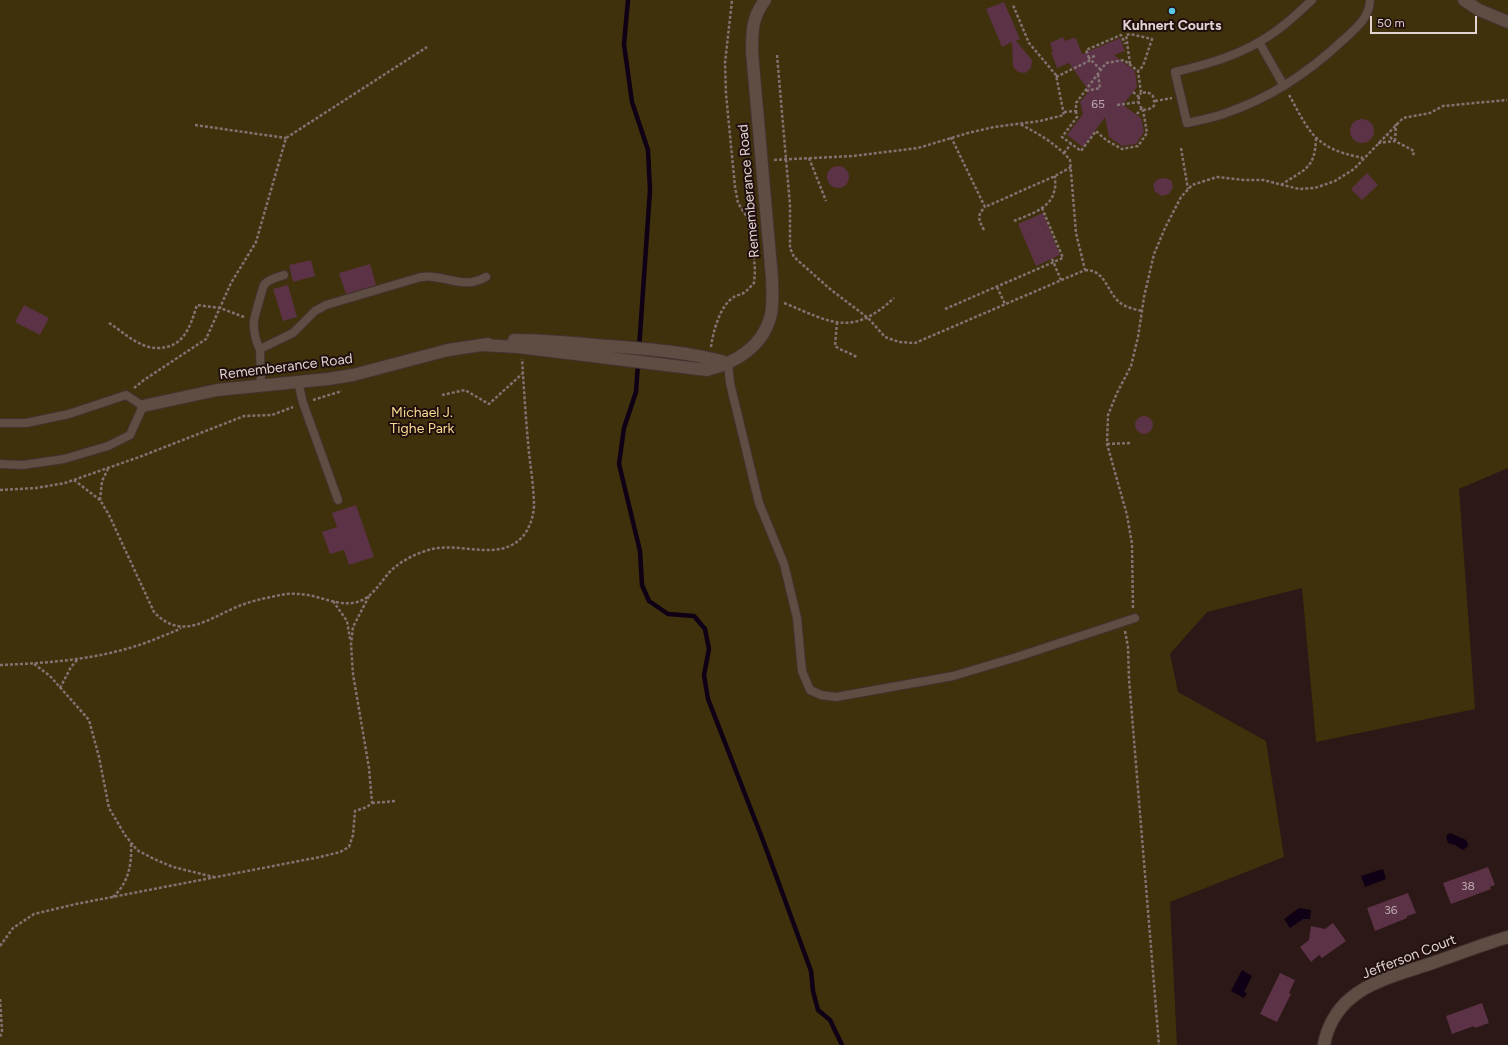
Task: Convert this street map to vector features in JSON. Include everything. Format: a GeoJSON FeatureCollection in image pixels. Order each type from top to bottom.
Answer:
{"type":"FeatureCollection","features":[{"type":"Feature","properties":{"kind":"street","name":"Rememberance Road"},"geometry":{"type":"LineString","coordinates":[[480,345],[518,347],[707,370],[728,363],[754,347],[761,338],[770,318],[772,298],[772,278],[752,52],[752,30],[755,18],[765,0]]}},
{"type":"Feature","properties":{"kind":"street"},"geometry":{"type":"LineString","coordinates":[[1464,0],[1479,10],[1508,22]]}},
{"type":"Feature","properties":{"kind":"street","name":"Rememberance Road"},"geometry":{"type":"LineString","coordinates":[[143,406],[217,390],[353,375],[448,350],[514,340],[544,340],[627,347],[709,358],[728,363]]}},
{"type":"Feature","properties":{"kind":"street","name":"Jefferson Court"},"geometry":{"type":"LineString","coordinates":[[1324,1045],[1329,1028],[1335,1016],[1346,1002],[1365,988],[1508,937]]}},
{"type":"Feature","properties":{"kind":"lane"},"geometry":{"type":"LineString","coordinates":[[1312,0],[1282,27],[1259,42],[1226,58],[1175,72],[1187,123],[1225,114],[1254,102],[1284,86],[1319,62],[1354,29],[1368,13],[1370,0]]}},
{"type":"Feature","properties":{"kind":"lane"},"geometry":{"type":"LineString","coordinates":[[1259,42],[1284,86]]}},
{"type":"Feature","properties":{"kind":"lane"},"geometry":{"type":"LineString","coordinates":[[261,386],[260,349],[257,345],[254,321],[259,306],[261,292],[265,284],[284,275]]}},
{"type":"Feature","properties":{"kind":"lane"},"geometry":{"type":"LineString","coordinates":[[260,349],[293,333],[315,311],[326,305],[421,278],[433,277],[463,283],[477,282],[486,277]]}},
{"type":"Feature","properties":{"kind":"lane"},"geometry":{"type":"LineString","coordinates":[[728,363],[730,384],[759,503],[784,564],[797,618],[802,671],[810,690],[821,695],[836,697],[953,676],[1017,658],[1135,618]]}},
{"type":"Feature","properties":{"kind":"lane"},"geometry":{"type":"LineString","coordinates":[[298,382],[303,403],[338,500]]}},
{"type":"Feature","properties":{"kind":"lane"},"geometry":{"type":"LineString","coordinates":[[0,423],[26,423],[69,414],[126,395],[143,406],[130,435],[108,446],[64,459],[24,465],[0,464]]}},
{"type":"Feature","properties":{"kind":"path"},"geometry":{"type":"LineString","coordinates":[[709,358],[713,330],[722,311],[734,296],[741,294],[754,283],[755,271],[753,245],[747,217],[738,203],[734,186],[726,94],[725,64],[732,0]]}},
{"type":"Feature","properties":{"kind":"path"},"geometry":{"type":"LineString","coordinates":[[1013,5],[1029,43],[1056,77],[1064,112]]}},
{"type":"Feature","properties":{"kind":"path"},"geometry":{"type":"LineString","coordinates":[[1125,44],[1125,33],[1152,39],[1143,66],[1138,71]]}},
{"type":"Feature","properties":{"kind":"path"},"geometry":{"type":"LineString","coordinates":[[1101,70],[1090,59],[1086,50],[1106,43],[1121,35],[1130,64]]}},
{"type":"Feature","properties":{"kind":"path"},"geometry":{"type":"LineString","coordinates":[[194,125],[286,138],[427,47]]}},
{"type":"Feature","properties":{"kind":"path"},"geometry":{"type":"LineString","coordinates":[[777,55],[790,205],[790,248],[794,257],[830,289],[868,318],[885,337],[898,342],[915,343],[1085,270],[1093,270],[1101,276],[1119,302],[1128,307],[1142,311]]}},
{"type":"Feature","properties":{"kind":"path"},"geometry":{"type":"LineString","coordinates":[[1056,77],[1095,56]]}},
{"type":"Feature","properties":{"kind":"path"},"geometry":{"type":"LineString","coordinates":[[1112,56],[1114,61]]}},
{"type":"Feature","properties":{"kind":"path"},"geometry":{"type":"LineString","coordinates":[[1124,60],[1130,64],[1138,71],[1141,93],[1138,102],[1142,109],[1147,133],[1138,146],[1122,149],[1106,140],[1096,131],[1081,151],[1062,137],[1077,117],[1076,103],[1106,63],[1124,60]]}},
{"type":"Feature","properties":{"kind":"path"},"geometry":{"type":"LineString","coordinates":[[1085,91],[1100,88],[1098,73]]}},
{"type":"Feature","properties":{"kind":"path"},"geometry":{"type":"LineString","coordinates":[[1284,86],[1308,128],[1320,141],[1336,150],[1364,158]]}},
{"type":"Feature","properties":{"kind":"path"},"geometry":{"type":"LineString","coordinates":[[1133,92],[1139,97]]}},
{"type":"Feature","properties":{"kind":"path"},"geometry":{"type":"LineString","coordinates":[[1137,114],[1142,109],[1149,109],[1154,106],[1155,101],[1152,94],[1147,92],[1141,93]]}},
{"type":"Feature","properties":{"kind":"path"},"geometry":{"type":"LineString","coordinates":[[1155,101],[1172,98]]}},
{"type":"Feature","properties":{"kind":"path"},"geometry":{"type":"LineString","coordinates":[[1159,1045],[1129,679],[1128,647],[1125,629],[1135,618],[1132,606],[1132,544],[1127,515],[1107,444],[1108,415],[1117,393],[1131,366],[1154,254],[1181,197],[1192,185],[1217,177],[1244,180],[1263,180],[1300,189],[1315,188],[1335,181],[1354,169],[1403,118],[1430,113],[1443,106],[1506,100]]}},
{"type":"Feature","properties":{"kind":"path"},"geometry":{"type":"LineString","coordinates":[[1116,105],[1138,102]]}},
{"type":"Feature","properties":{"kind":"path"},"geometry":{"type":"LineString","coordinates":[[762,161],[887,153],[918,148],[951,137],[994,127],[1048,119],[1064,115],[1064,112],[1076,111]]}},
{"type":"Feature","properties":{"kind":"path"},"geometry":{"type":"LineString","coordinates":[[1020,124],[1034,131],[1064,153],[1070,160],[1076,232],[1085,270]]}},
{"type":"Feature","properties":{"kind":"path"},"geometry":{"type":"LineString","coordinates":[[1395,141],[1396,124]]}},
{"type":"Feature","properties":{"kind":"path"},"geometry":{"type":"LineString","coordinates":[[1386,134],[1395,141],[1414,151],[1412,156]]}},
{"type":"Feature","properties":{"kind":"path"},"geometry":{"type":"LineString","coordinates":[[951,137],[985,207]]}},
{"type":"Feature","properties":{"kind":"path"},"geometry":{"type":"LineString","coordinates":[[1281,185],[1304,170],[1312,162],[1316,150],[1316,137]]}},
{"type":"Feature","properties":{"kind":"path"},"geometry":{"type":"LineString","coordinates":[[126,395],[144,380],[206,339],[231,283],[256,242],[286,138]]}},
{"type":"Feature","properties":{"kind":"path"},"geometry":{"type":"LineString","coordinates":[[1378,143],[1395,141]]}},
{"type":"Feature","properties":{"kind":"path"},"geometry":{"type":"LineString","coordinates":[[1064,153],[1071,144]]}},
{"type":"Feature","properties":{"kind":"path"},"geometry":{"type":"LineString","coordinates":[[1181,148],[1188,189]]}},
{"type":"Feature","properties":{"kind":"path"},"geometry":{"type":"LineString","coordinates":[[810,158],[826,201]]}},
{"type":"Feature","properties":{"kind":"path"},"geometry":{"type":"LineString","coordinates":[[984,230],[979,218],[979,212],[985,207],[1055,176],[1071,167]]}},
{"type":"Feature","properties":{"kind":"path"},"geometry":{"type":"LineString","coordinates":[[1014,221],[1042,208],[1051,201],[1055,191],[1055,176]]}},
{"type":"Feature","properties":{"kind":"path"},"geometry":{"type":"LineString","coordinates":[[945,309],[1052,260],[1063,258],[1042,208]]}},
{"type":"Feature","properties":{"kind":"path"},"geometry":{"type":"LineString","coordinates":[[1052,260],[1061,280]]}},
{"type":"Feature","properties":{"kind":"path"},"geometry":{"type":"LineString","coordinates":[[997,286],[1005,304]]}},
{"type":"Feature","properties":{"kind":"path"},"geometry":{"type":"LineString","coordinates":[[772,298],[830,321],[848,323],[868,318],[881,310],[894,298]]}},
{"type":"Feature","properties":{"kind":"path"},"geometry":{"type":"LineString","coordinates":[[108,322],[139,344],[152,348],[161,348],[171,346],[182,339],[191,324],[197,305],[220,308],[234,312],[254,321]]}},
{"type":"Feature","properties":{"kind":"path"},"geometry":{"type":"LineString","coordinates":[[837,322],[835,346],[858,358]]}},
{"type":"Feature","properties":{"kind":"path"},"geometry":{"type":"LineString","coordinates":[[74,480],[100,500],[109,515],[154,612],[168,624],[181,627],[200,624],[240,605],[281,595],[298,594],[347,604],[361,601],[369,595],[389,572],[419,553],[441,548],[487,550],[504,549],[515,544],[527,531],[530,526],[534,507],[522,359],[518,347]]}},
{"type":"Feature","properties":{"kind":"path"},"geometry":{"type":"LineString","coordinates":[[514,359],[522,359]]}},
{"type":"Feature","properties":{"kind":"path"},"geometry":{"type":"LineString","coordinates":[[442,395],[465,390],[489,404],[523,373]]}},
{"type":"Feature","properties":{"kind":"path"},"geometry":{"type":"LineString","coordinates":[[0,490],[36,488],[74,480],[244,416],[272,415],[319,397],[350,389]]}},
{"type":"Feature","properties":{"kind":"path"},"geometry":{"type":"LineString","coordinates":[[1107,444],[1131,443]]}},
{"type":"Feature","properties":{"kind":"path"},"geometry":{"type":"LineString","coordinates":[[100,500],[102,481],[109,468]]}},
{"type":"Feature","properties":{"kind":"path"},"geometry":{"type":"LineString","coordinates":[[351,644],[353,627],[369,595]]}},
{"type":"Feature","properties":{"kind":"path"},"geometry":{"type":"LineString","coordinates":[[332,600],[347,621],[351,644],[353,674],[369,768],[372,803]]}},
{"type":"Feature","properties":{"kind":"path"},"geometry":{"type":"LineString","coordinates":[[0,665],[34,664],[78,659],[138,646],[175,632],[181,627]]}},
{"type":"Feature","properties":{"kind":"path"},"geometry":{"type":"LineString","coordinates":[[60,688],[71,667],[78,659]]}},
{"type":"Feature","properties":{"kind":"path"},"geometry":{"type":"LineString","coordinates":[[34,664],[50,676],[89,720],[99,757],[109,808],[116,822],[131,843],[137,850],[154,859],[173,866],[216,877]]}},
{"type":"Feature","properties":{"kind":"path"},"geometry":{"type":"LineString","coordinates":[[0,946],[12,928],[34,914],[76,904],[340,852],[349,847],[355,811],[372,803],[396,801]]}},
{"type":"Feature","properties":{"kind":"path"},"geometry":{"type":"LineString","coordinates":[[113,897],[120,890],[127,877],[132,860],[131,843]]}},
{"type":"Feature","properties":{"kind":"path"},"geometry":{"type":"LineString","coordinates":[[0,1000],[2,1031],[0,1037]]}},
{"type":"Feature","properties":{"kind":"green space","name":"Michael J. Tighe Park"},"geometry":{"type":"Polygon","coordinates":[[[0,0],[1508,0],[1508,468],[1459,489],[1475,709],[1316,742],[1302,588],[1207,612],[1170,654],[1178,692],[1266,741],[1284,857],[1170,902],[1177,1045],[0,1045],[0,0]]]}},
{"type":"Feature","properties":{"kind":"shaded area"},"geometry":{"type":"Polygon","coordinates":[[[1450,833],[1466,840],[1468,846],[1463,850],[1448,843],[1446,836],[1450,833]]]}},
{"type":"Feature","properties":{"kind":"shaded area"},"geometry":{"type":"Polygon","coordinates":[[[1383,869],[1386,879],[1365,887],[1361,876],[1383,869]]]}},
{"type":"Feature","properties":{"kind":"shaded area"},"geometry":{"type":"Polygon","coordinates":[[[1299,908],[1311,910],[1310,919],[1303,919],[1290,928],[1284,919],[1299,908]]]}},
{"type":"Feature","properties":{"kind":"shaded area"},"geometry":{"type":"Polygon","coordinates":[[[1242,970],[1252,976],[1244,992],[1247,993],[1244,998],[1231,991],[1242,970]]]}},
{"type":"Feature","properties":{"kind":"building"},"geometry":{"type":"Polygon","coordinates":[[[1004,2],[1020,39],[1016,41],[1032,60],[1031,68],[1025,73],[1018,72],[1013,67],[1012,42],[1002,47],[986,9],[1004,2]]]}},
{"type":"Feature","properties":{"kind":"building"},"geometry":{"type":"Polygon","coordinates":[[[1063,37],[1065,41],[1076,38],[1082,54],[1120,38],[1125,51],[1114,55],[1135,71],[1137,87],[1123,105],[1141,118],[1144,132],[1136,144],[1122,146],[1109,137],[1105,117],[1083,147],[1067,135],[1083,114],[1080,102],[1089,91],[1069,63],[1057,68],[1051,52],[1053,51],[1050,43],[1063,37]]]}},
{"type":"Feature","properties":{"kind":"building"},"geometry":{"type":"Polygon","coordinates":[[[1362,119],[1367,120],[1373,126],[1373,136],[1367,142],[1362,143],[1357,142],[1351,136],[1350,131],[1351,126],[1357,120],[1362,119]]]}},
{"type":"Feature","properties":{"kind":"building"},"geometry":{"type":"Polygon","coordinates":[[[838,166],[846,169],[849,177],[846,185],[838,188],[830,185],[827,177],[830,169],[838,166]]]}},
{"type":"Feature","properties":{"kind":"building"},"geometry":{"type":"Polygon","coordinates":[[[1367,173],[1378,185],[1362,200],[1351,189],[1367,173]]]}},
{"type":"Feature","properties":{"kind":"building"},"geometry":{"type":"Polygon","coordinates":[[[1165,178],[1171,180],[1173,187],[1169,194],[1162,196],[1155,192],[1153,184],[1158,179],[1165,178]]]}},
{"type":"Feature","properties":{"kind":"building"},"geometry":{"type":"Polygon","coordinates":[[[1043,213],[1060,255],[1036,266],[1018,224],[1043,213]]]}},
{"type":"Feature","properties":{"kind":"building"},"geometry":{"type":"Polygon","coordinates":[[[311,260],[315,276],[293,282],[289,265],[311,260]]]}},
{"type":"Feature","properties":{"kind":"building"},"geometry":{"type":"Polygon","coordinates":[[[370,264],[376,285],[346,294],[339,273],[370,264]]]}},
{"type":"Feature","properties":{"kind":"building"},"geometry":{"type":"Polygon","coordinates":[[[288,285],[297,317],[283,321],[273,289],[288,285]]]}},
{"type":"Feature","properties":{"kind":"building"},"geometry":{"type":"Polygon","coordinates":[[[24,305],[49,318],[40,335],[15,322],[24,305]]]}},
{"type":"Feature","properties":{"kind":"building"},"geometry":{"type":"Polygon","coordinates":[[[1144,416],[1150,419],[1153,425],[1150,431],[1144,434],[1138,431],[1135,425],[1138,419],[1144,416]]]}},
{"type":"Feature","properties":{"kind":"building"},"geometry":{"type":"Polygon","coordinates":[[[356,505],[374,557],[349,565],[344,550],[330,554],[322,532],[337,527],[332,513],[356,505]]]}},
{"type":"Feature","properties":{"kind":"building"},"geometry":{"type":"Polygon","coordinates":[[[1488,867],[1495,885],[1490,887],[1491,889],[1451,904],[1443,883],[1488,867]]]}},
{"type":"Feature","properties":{"kind":"building"},"geometry":{"type":"Polygon","coordinates":[[[1408,893],[1416,913],[1375,931],[1367,908],[1408,893]]]}},
{"type":"Feature","properties":{"kind":"building"},"geometry":{"type":"Polygon","coordinates":[[[1333,923],[1346,941],[1322,958],[1319,955],[1311,962],[1300,947],[1309,940],[1311,926],[1325,929],[1333,923]]]}},
{"type":"Feature","properties":{"kind":"building"},"geometry":{"type":"Polygon","coordinates":[[[1280,973],[1295,980],[1289,993],[1291,994],[1277,1022],[1260,1014],[1280,973]]]}},
{"type":"Feature","properties":{"kind":"building"},"geometry":{"type":"Polygon","coordinates":[[[1482,1003],[1489,1023],[1475,1028],[1474,1026],[1452,1034],[1446,1016],[1482,1003]]]}},
{"type":"Feature","properties":{"kind":"waterway"},"geometry":{"type":"LineString","coordinates":[[628,0],[624,44],[632,102],[648,150],[650,190],[636,392],[624,428],[619,464],[640,551],[642,585],[649,601],[668,614],[694,616],[705,629],[709,649],[704,675],[708,699],[764,843],[811,971],[813,991],[818,1010],[830,1020],[842,1045]]}},
{"type":"Feature","properties":{"kind":"place","name":"Kuhnert Courts"},"geometry":{"type":"Point","coordinates":[1172,11]}}]}
